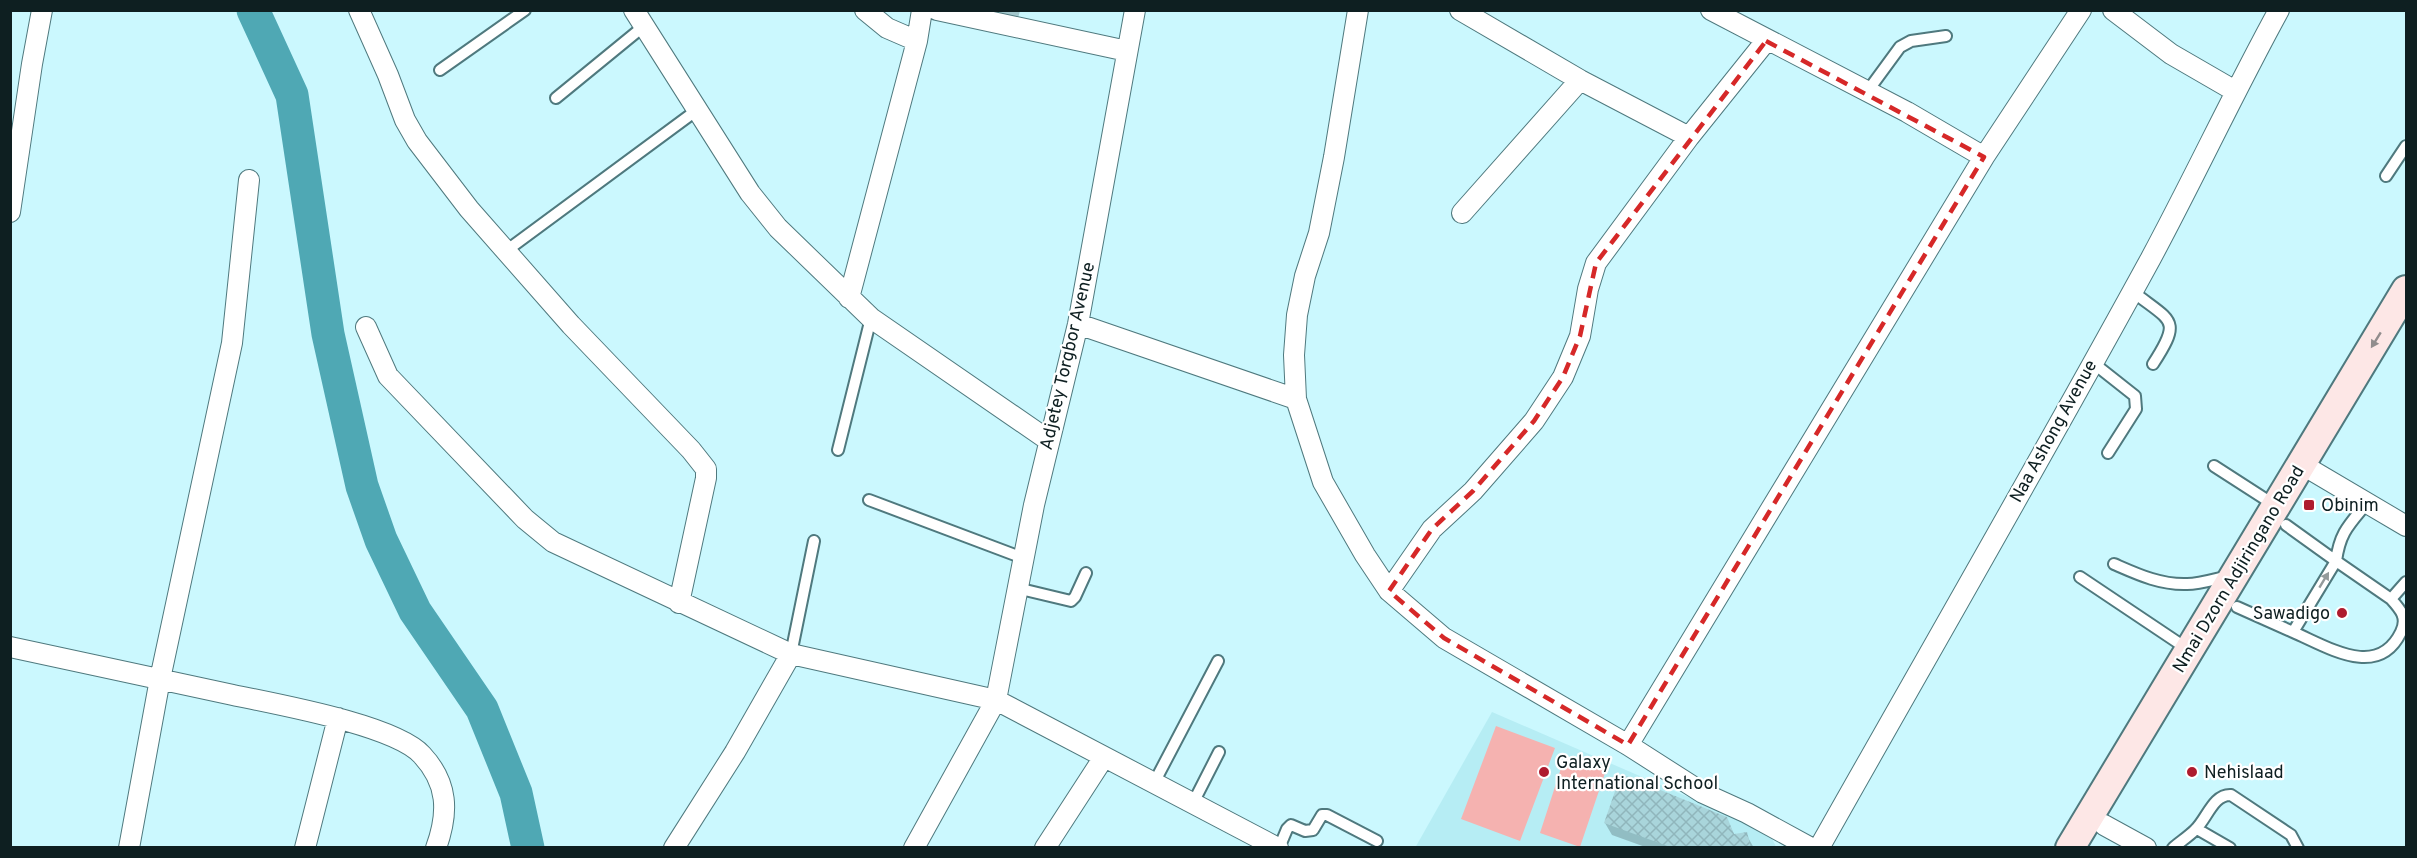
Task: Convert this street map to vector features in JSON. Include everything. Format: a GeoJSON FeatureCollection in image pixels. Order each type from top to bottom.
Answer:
{"type":"FeatureCollection","features":[{"type":"Feature","properties":{"kind":"main road","name":"Nmai Dzorn Adjiringano Road"},"geometry":{"type":"LineString","coordinates":[[2098,836],[2237,607],[2281,516],[2406,290]]}},
{"type":"Feature","properties":{"kind":"main road","name":"Nmai Dzorn Adjiringano Road"},"geometry":{"type":"LineString","coordinates":[[2309,469],[2406,327]]}},
{"type":"Feature","properties":{"kind":"main road","name":"Nmai Dzorn Adjiringano Road"},"geometry":{"type":"LineString","coordinates":[[2070,848],[2235,575],[2281,516]]}},
{"type":"Feature","properties":{"kind":"street"},"geometry":{"type":"LineString","coordinates":[[10,212],[42,10]]}},
{"type":"Feature","properties":{"kind":"street"},"geometry":{"type":"LineString","coordinates":[[359,10],[405,120],[417,141],[469,209],[571,325],[696,455],[706,469],[679,603]]}},
{"type":"Feature","properties":{"kind":"street"},"geometry":{"type":"LineString","coordinates":[[865,10],[887,28],[917,41]]}},
{"type":"Feature","properties":{"kind":"street"},"geometry":{"type":"LineString","coordinates":[[849,298],[917,41],[922,10]]}},
{"type":"Feature","properties":{"kind":"street"},"geometry":{"type":"LineString","coordinates":[[937,10],[1127,51]]}},
{"type":"Feature","properties":{"kind":"street","name":"Adjetey Torgbor Avenue"},"geometry":{"type":"LineString","coordinates":[[914,848],[996,700],[1048,440],[1078,324],[1135,10]]}},
{"type":"Feature","properties":{"kind":"street"},"geometry":{"type":"LineString","coordinates":[[1358,10],[1332,168],[1297,315],[1294,355],[1296,399],[1323,482],[1365,555],[1389,591],[1444,638],[1628,745],[1703,793],[1747,813],[1811,848]]}},
{"type":"Feature","properties":{"kind":"street"},"geometry":{"type":"LineString","coordinates":[[1460,10],[1580,80],[1689,136]]}},
{"type":"Feature","properties":{"kind":"street"},"geometry":{"type":"LineString","coordinates":[[1711,10],[1766,41],[1907,112],[1984,157]]}},
{"type":"Feature","properties":{"kind":"street"},"geometry":{"type":"LineString","coordinates":[[1628,745],[1984,157],[2081,10]]}},
{"type":"Feature","properties":{"kind":"street"},"geometry":{"type":"LineString","coordinates":[[2113,10],[2171,54],[2235,91]]}},
{"type":"Feature","properties":{"kind":"street","name":"Naa Ashong Avenue"},"geometry":{"type":"LineString","coordinates":[[1819,848],[2132,291],[2279,10]]}},
{"type":"Feature","properties":{"kind":"street"},"geometry":{"type":"LineString","coordinates":[[639,18],[757,202],[778,228],[871,318],[1048,440]]}},
{"type":"Feature","properties":{"kind":"street"},"geometry":{"type":"LineString","coordinates":[[1389,591],[1432,529],[1473,491],[1540,412],[1563,377],[1580,336],[1588,289],[1596,263],[1689,136],[1766,41]]}},
{"type":"Feature","properties":{"kind":"street"},"geometry":{"type":"LineString","coordinates":[[1462,213],[1580,80]]}},
{"type":"Feature","properties":{"kind":"street"},"geometry":{"type":"LineString","coordinates":[[129,848],[160,679],[232,343],[249,180]]}},
{"type":"Feature","properties":{"kind":"street"},"geometry":{"type":"LineString","coordinates":[[1078,324],[1296,399]]}},
{"type":"Feature","properties":{"kind":"street"},"geometry":{"type":"LineString","coordinates":[[366,327],[388,376],[525,519],[553,543],[791,654],[996,700],[1279,848]]}},
{"type":"Feature","properties":{"kind":"street"},"geometry":{"type":"LineString","coordinates":[[2309,469],[2406,526]]}},
{"type":"Feature","properties":{"kind":"street"},"geometry":{"type":"LineString","coordinates":[[10,647],[338,718],[407,742],[422,754],[441,781],[445,807],[436,848]]}},
{"type":"Feature","properties":{"kind":"street"},"geometry":{"type":"LineString","coordinates":[[674,848],[735,752],[791,654]]}},
{"type":"Feature","properties":{"kind":"street"},"geometry":{"type":"LineString","coordinates":[[305,848],[338,718]]}},
{"type":"Feature","properties":{"kind":"street"},"geometry":{"type":"LineString","coordinates":[[1045,848],[1104,757]]}},
{"type":"Feature","properties":{"kind":"street"},"geometry":{"type":"LineString","coordinates":[[2098,836],[2146,848]]}},
{"type":"Feature","properties":{"kind":"lane"},"geometry":{"type":"LineString","coordinates":[[440,70],[525,10]]}},
{"type":"Feature","properties":{"kind":"lane"},"geometry":{"type":"LineString","coordinates":[[556,98],[639,18]]}},
{"type":"Feature","properties":{"kind":"lane"},"geometry":{"type":"LineString","coordinates":[[1867,92],[1899,47],[1911,41],[1946,36]]}},
{"type":"Feature","properties":{"kind":"lane"},"geometry":{"type":"LineString","coordinates":[[506,251],[697,110]]}},
{"type":"Feature","properties":{"kind":"lane"},"geometry":{"type":"LineString","coordinates":[[2386,176],[2406,146]]}},
{"type":"Feature","properties":{"kind":"lane"},"geometry":{"type":"LineString","coordinates":[[2132,291],[2168,320],[2171,328],[2167,342],[2153,364]]}},
{"type":"Feature","properties":{"kind":"lane"},"geometry":{"type":"LineString","coordinates":[[838,450],[871,318]]}},
{"type":"Feature","properties":{"kind":"lane"},"geometry":{"type":"LineString","coordinates":[[2092,362],[2135,396],[2136,409],[2108,453]]}},
{"type":"Feature","properties":{"kind":"lane"},"geometry":{"type":"LineString","coordinates":[[2214,466],[2336,561],[2391,599],[2403,614],[2404,622],[2400,634],[2385,652],[2375,657],[2363,658],[2293,632],[2237,607]]}},
{"type":"Feature","properties":{"kind":"lane"},"geometry":{"type":"LineString","coordinates":[[868,500],[1023,558]]}},
{"type":"Feature","properties":{"kind":"lane"},"geometry":{"type":"LineString","coordinates":[[2293,632],[2336,561],[2338,544],[2343,532],[2367,503]]}},
{"type":"Feature","properties":{"kind":"lane"},"geometry":{"type":"LineString","coordinates":[[791,654],[814,541]]}},
{"type":"Feature","properties":{"kind":"lane"},"geometry":{"type":"LineString","coordinates":[[2114,564],[2142,577],[2170,583],[2187,584],[2235,575]]}},
{"type":"Feature","properties":{"kind":"lane"},"geometry":{"type":"LineString","coordinates":[[1017,588],[1071,602],[1076,597],[1086,573]]}},
{"type":"Feature","properties":{"kind":"lane"},"geometry":{"type":"LineString","coordinates":[[2080,578],[2189,651]]}},
{"type":"Feature","properties":{"kind":"lane"},"geometry":{"type":"LineString","coordinates":[[2391,599],[2406,582]]}},
{"type":"Feature","properties":{"kind":"lane"},"geometry":{"type":"LineString","coordinates":[[1154,783],[1218,661]]}},
{"type":"Feature","properties":{"kind":"lane"},"geometry":{"type":"LineString","coordinates":[[1193,803],[1219,752]]}},
{"type":"Feature","properties":{"kind":"lane"},"geometry":{"type":"LineString","coordinates":[[2173,848],[2197,829],[2220,796],[2231,795],[2291,835],[2298,848]]}},
{"type":"Feature","properties":{"kind":"lane"},"geometry":{"type":"LineString","coordinates":[[1279,848],[1291,825],[1305,831],[1313,830],[1322,815],[1327,815],[1377,841]]}},
{"type":"Feature","properties":{"kind":"lane"},"geometry":{"type":"LineString","coordinates":[[2197,829],[2230,848]]}},
{"type":"Feature","properties":{"kind":"highlighted area"},"geometry":{"type":"Polygon","coordinates":[[[1766,41],[1984,157],[1628,745],[1444,638],[1389,591],[1432,529],[1473,491],[1534,421],[1563,377],[1580,336],[1596,263],[1766,41]]]}},
{"type":"Feature","properties":{"kind":"shaded area","name":"Galaxy International School"},"geometry":{"type":"Polygon","coordinates":[[[1492,712],[1769,832],[1776,847],[1415,848],[1492,712]]]}},
{"type":"Feature","properties":{"kind":"shaded area"},"geometry":{"type":"Polygon","coordinates":[[[1496,726],[1555,748],[1520,841],[1461,819],[1496,726]]]}},
{"type":"Feature","properties":{"kind":"shaded area"},"geometry":{"type":"Polygon","coordinates":[[[1565,756],[1606,770],[1580,847],[1540,833],[1565,756]]]}},
{"type":"Feature","properties":{"kind":"building"},"geometry":{"type":"Polygon","coordinates":[[[1621,774],[1727,817],[1734,834],[1747,832],[1751,848],[1673,848],[1604,823],[1621,774]]]}},
{"type":"Feature","properties":{"kind":"waterway"},"geometry":{"type":"LineString","coordinates":[[253,10],[292,95],[328,334],[362,486],[381,540],[415,611],[482,709],[516,793],[528,848]]}},
{"type":"Feature","properties":{"kind":"place","name":"Obinim"},"geometry":{"type":"Point","coordinates":[2309,505]}},
{"type":"Feature","properties":{"kind":"place","name":"Sawadigo"},"geometry":{"type":"Point","coordinates":[2342,613]}},
{"type":"Feature","properties":{"kind":"place","name":"Galaxy International School"},"geometry":{"type":"Point","coordinates":[1544,772]}},
{"type":"Feature","properties":{"kind":"place","name":"Nehislaad"},"geometry":{"type":"Point","coordinates":[2192,772]}}]}
